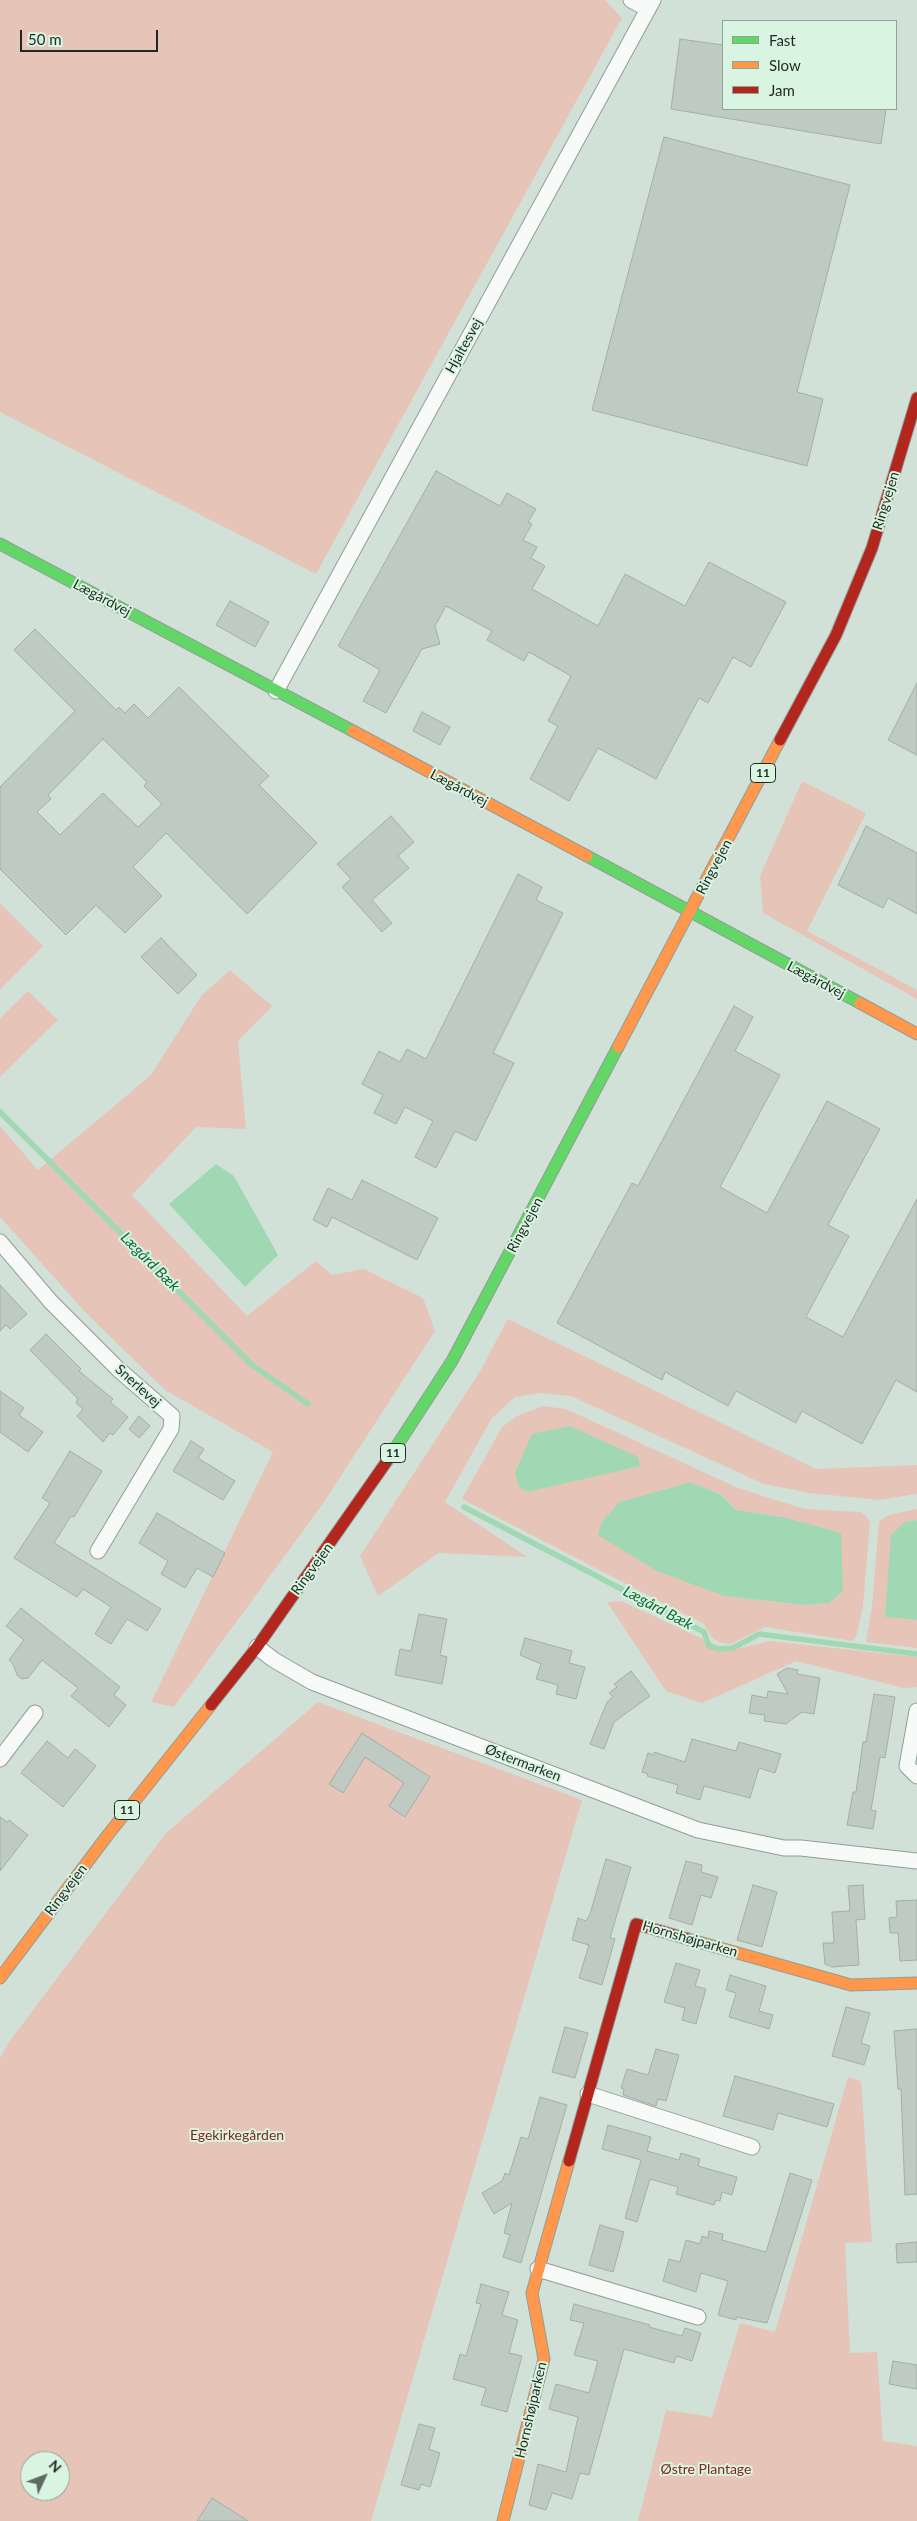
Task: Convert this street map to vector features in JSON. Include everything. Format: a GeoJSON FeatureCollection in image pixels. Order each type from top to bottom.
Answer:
{"type":"FeatureCollection","features":[{"type":"Feature","properties":{"kind":"street"},"geometry":{"type":"LineString","coordinates":[[632,0],[650,5]]}},
{"type":"Feature","properties":{"kind":"street","name":"Hjaltesvej"},"geometry":{"type":"LineString","coordinates":[[276,691],[650,5]]}},
{"type":"Feature","properties":{"kind":"street","name":"Ringvejen"},"geometry":{"type":"LineString","coordinates":[[0,1978],[107,1836],[257,1647],[371,1487],[452,1360],[836,635],[872,548],[917,398]]}},
{"type":"Feature","properties":{"kind":"street","name":"Lægårdvej"},"geometry":{"type":"LineString","coordinates":[[0,544],[917,1034]]}},
{"type":"Feature","properties":{"kind":"street","name":"Snerlevej"},"geometry":{"type":"LineString","coordinates":[[0,1242],[51,1302],[118,1369],[172,1416],[171,1429],[98,1551]]}},
{"type":"Feature","properties":{"kind":"street","name":"Østermarken"},"geometry":{"type":"LineString","coordinates":[[257,1647],[274,1660],[312,1682],[698,1830],[784,1848],[801,1848],[917,1861]]}},
{"type":"Feature","properties":{"kind":"street"},"geometry":{"type":"LineString","coordinates":[[917,1712],[907,1766],[917,1776]]}},
{"type":"Feature","properties":{"kind":"street"},"geometry":{"type":"LineString","coordinates":[[0,1759],[35,1713]]}},
{"type":"Feature","properties":{"kind":"street","name":"Hornshøjparken"},"geometry":{"type":"LineString","coordinates":[[502,2521],[544,2359],[532,2292],[636,1924],[851,1985],[917,1983]]}},
{"type":"Feature","properties":{"kind":"street"},"geometry":{"type":"LineString","coordinates":[[588,2094],[752,2147]]}},
{"type":"Feature","properties":{"kind":"street"},"geometry":{"type":"LineString","coordinates":[[538,2269],[698,2317]]}},
{"type":"Feature","properties":{"kind":"green space"},"geometry":{"type":"Polygon","coordinates":[[[0,0],[605,0],[622,18],[316,574],[0,412],[0,0]]]}},
{"type":"Feature","properties":{"kind":"green space"},"geometry":{"type":"Polygon","coordinates":[[[802,781],[866,813],[807,931],[917,990],[917,999],[763,913],[760,876],[802,781]]]}},
{"type":"Feature","properties":{"kind":"green space"},"geometry":{"type":"Polygon","coordinates":[[[0,903],[43,946],[0,990],[0,903]]]}},
{"type":"Feature","properties":{"kind":"green space"},"geometry":{"type":"Polygon","coordinates":[[[230,970],[272,1006],[238,1041],[246,1129],[196,1127],[132,1195],[247,1316],[316,1261],[332,1275],[364,1269],[423,1298],[435,1331],[322,1505],[174,1707],[151,1702],[273,1452],[165,1390],[87,1314],[0,1217],[0,1126],[38,1170],[151,1075],[201,996],[230,970]]]}},
{"type":"Feature","properties":{"kind":"green space"},"geometry":{"type":"Polygon","coordinates":[[[28,991],[58,1020],[0,1077],[0,1018],[28,991]]]}},
{"type":"Feature","properties":{"kind":"green space"},"geometry":{"type":"Polygon","coordinates":[[[508,1319],[816,1469],[917,1465],[917,1494],[878,1500],[810,1493],[764,1484],[571,1396],[541,1393],[515,1397],[492,1418],[445,1502],[527,1557],[439,1553],[378,1596],[360,1556],[479,1373],[508,1319]]]}},
{"type":"Feature","properties":{"kind":"green space"},"geometry":{"type":"Polygon","coordinates":[[[543,1406],[566,1409],[736,1487],[805,1509],[860,1512],[865,1515],[870,1522],[863,1606],[857,1634],[853,1641],[765,1627],[731,1644],[719,1642],[712,1638],[704,1624],[462,1499],[502,1427],[517,1416],[543,1406]],[[691,1482],[620,1502],[601,1523],[724,1596],[805,1605],[829,1603],[783,1517],[736,1510],[721,1495],[691,1482]]]}},
{"type":"Feature","properties":{"kind":"green space"},"geometry":{"type":"Polygon","coordinates":[[[917,1509],[917,1520],[905,1522],[885,1617],[917,1620],[917,1648],[866,1642],[872,1606],[879,1521],[889,1515],[917,1509]]]}},
{"type":"Feature","properties":{"kind":"green space"},"geometry":{"type":"Polygon","coordinates":[[[621,1601],[729,1651],[770,1641],[917,1657],[917,1687],[904,1688],[796,1661],[702,1703],[666,1691],[607,1602],[621,1601]]]}},
{"type":"Feature","properties":{"kind":"green space","name":"Egekirkegården"},"geometry":{"type":"Polygon","coordinates":[[[318,1702],[582,1800],[371,2521],[0,2521],[0,2058],[9,2042],[166,1833],[318,1702]]]}},
{"type":"Feature","properties":{"kind":"green space","name":"Østre Plantage"},"geometry":{"type":"Polygon","coordinates":[[[848,2077],[861,2081],[872,2242],[845,2243],[850,2353],[877,2352],[883,2441],[917,2446],[917,2521],[638,2521],[666,2410],[712,2417],[740,2323],[775,2332],[848,2077]]]}},
{"type":"Feature","properties":{"kind":"shaded area"},"geometry":{"type":"Polygon","coordinates":[[[216,1164],[234,1176],[278,1255],[245,1287],[169,1204],[216,1164]]]}},
{"type":"Feature","properties":{"kind":"shaded area"},"geometry":{"type":"Polygon","coordinates":[[[570,1426],[638,1457],[640,1466],[527,1492],[519,1487],[515,1473],[532,1434],[570,1426]]]}},
{"type":"Feature","properties":{"kind":"shaded area"},"geometry":{"type":"Polygon","coordinates":[[[691,1482],[721,1495],[736,1510],[783,1517],[841,1533],[843,1591],[829,1603],[805,1605],[724,1596],[657,1571],[598,1535],[601,1523],[619,1502],[691,1482]]]}},
{"type":"Feature","properties":{"kind":"shaded area"},"geometry":{"type":"Polygon","coordinates":[[[917,1520],[917,1620],[885,1617],[891,1535],[905,1522],[917,1520]]]}},
{"type":"Feature","properties":{"kind":"building"},"geometry":{"type":"Polygon","coordinates":[[[680,39],[722,45],[722,110],[886,110],[881,144],[671,109],[680,39]]]}},
{"type":"Feature","properties":{"kind":"building"},"geometry":{"type":"Polygon","coordinates":[[[664,137],[850,185],[797,392],[823,399],[807,466],[592,410],[664,137]]]}},
{"type":"Feature","properties":{"kind":"building"},"geometry":{"type":"Polygon","coordinates":[[[436,471],[500,506],[507,493],[536,509],[528,522],[532,524],[523,540],[537,547],[531,558],[545,566],[532,589],[598,626],[625,574],[685,606],[709,562],[786,602],[751,667],[733,657],[708,703],[699,698],[656,779],[598,748],[569,801],[530,779],[558,726],[548,721],[571,676],[529,652],[524,661],[487,640],[492,631],[446,606],[435,626],[440,644],[422,649],[386,713],[363,701],[380,670],[338,646],[436,471]]]}},
{"type":"Feature","properties":{"kind":"building"},"geometry":{"type":"Polygon","coordinates":[[[230,601],[269,622],[255,647],[216,625],[230,601]]]}},
{"type":"Feature","properties":{"kind":"building"},"geometry":{"type":"Polygon","coordinates":[[[35,629],[116,710],[119,707],[125,713],[134,704],[148,718],[179,687],[269,776],[259,785],[317,843],[247,914],[166,833],[133,867],[162,896],[125,933],[96,905],[66,935],[0,869],[0,787],[75,711],[14,650],[35,629]],[[103,739],[48,795],[51,799],[37,812],[60,835],[103,793],[138,827],[162,804],[144,786],[147,782],[103,739]]]}},
{"type":"Feature","properties":{"kind":"building"},"geometry":{"type":"Polygon","coordinates":[[[917,683],[917,755],[888,740],[917,683]]]}},
{"type":"Feature","properties":{"kind":"building"},"geometry":{"type":"Polygon","coordinates":[[[422,712],[450,727],[440,745],[413,731],[422,712]]]}},
{"type":"Feature","properties":{"kind":"building"},"geometry":{"type":"Polygon","coordinates":[[[391,816],[414,842],[398,856],[409,868],[372,900],[392,923],[382,932],[342,887],[351,879],[337,864],[391,816]]]}},
{"type":"Feature","properties":{"kind":"building"},"geometry":{"type":"Polygon","coordinates":[[[866,826],[917,853],[917,914],[888,898],[883,908],[838,885],[866,826]]]}},
{"type":"Feature","properties":{"kind":"building"},"geometry":{"type":"Polygon","coordinates":[[[518,874],[542,887],[536,900],[563,913],[493,1053],[514,1063],[476,1141],[455,1131],[436,1168],[415,1157],[433,1121],[405,1107],[396,1124],[374,1113],[383,1095],[362,1084],[379,1051],[400,1062],[407,1049],[426,1059],[518,874]]]}},
{"type":"Feature","properties":{"kind":"building"},"geometry":{"type":"Polygon","coordinates":[[[161,938],[197,975],[178,994],[141,957],[161,938]]]}},
{"type":"Feature","properties":{"kind":"building"},"geometry":{"type":"Polygon","coordinates":[[[734,1006],[753,1017],[735,1051],[780,1075],[720,1187],[767,1213],[827,1101],[880,1129],[828,1225],[849,1236],[806,1317],[843,1337],[917,1199],[917,1392],[896,1380],[862,1444],[802,1411],[796,1423],[736,1391],[728,1406],[665,1372],[662,1380],[557,1323],[632,1183],[638,1186],[734,1006]]]}},
{"type":"Feature","properties":{"kind":"building"},"geometry":{"type":"Polygon","coordinates":[[[362,1180],[438,1218],[417,1260],[332,1217],[327,1227],[313,1220],[328,1188],[352,1200],[362,1180]]]}},
{"type":"Feature","properties":{"kind":"building"},"geometry":{"type":"Polygon","coordinates":[[[0,1285],[27,1314],[10,1329],[6,1325],[0,1331],[0,1285]]]}},
{"type":"Feature","properties":{"kind":"building"},"geometry":{"type":"Polygon","coordinates":[[[46,1334],[81,1369],[79,1371],[113,1399],[110,1402],[128,1417],[113,1435],[110,1433],[103,1442],[77,1416],[83,1409],[76,1403],[78,1399],[30,1350],[46,1334]]]}},
{"type":"Feature","properties":{"kind":"building"},"geometry":{"type":"Polygon","coordinates":[[[0,1391],[24,1408],[19,1415],[43,1432],[28,1452],[0,1432],[0,1391]]]}},
{"type":"Feature","properties":{"kind":"building"},"geometry":{"type":"Polygon","coordinates":[[[139,1416],[150,1426],[139,1438],[129,1429],[139,1416]]]}},
{"type":"Feature","properties":{"kind":"building"},"geometry":{"type":"Polygon","coordinates":[[[191,1441],[204,1449],[198,1458],[235,1481],[223,1500],[173,1471],[191,1441]]]}},
{"type":"Feature","properties":{"kind":"building"},"geometry":{"type":"Polygon","coordinates":[[[70,1451],[102,1471],[74,1517],[71,1516],[54,1543],[161,1609],[147,1631],[127,1619],[111,1644],[95,1634],[111,1607],[83,1589],[77,1597],[14,1558],[50,1503],[42,1498],[70,1451]]]}},
{"type":"Feature","properties":{"kind":"building"},"geometry":{"type":"Polygon","coordinates":[[[157,1513],[225,1553],[213,1577],[197,1568],[185,1588],[161,1574],[168,1561],[139,1543],[157,1513]]]}},
{"type":"Feature","properties":{"kind":"building"},"geometry":{"type":"Polygon","coordinates":[[[21,1608],[120,1687],[114,1695],[126,1705],[109,1727],[71,1696],[78,1688],[42,1660],[28,1678],[22,1679],[17,1675],[13,1664],[9,1660],[24,1640],[6,1626],[21,1608]]]}},
{"type":"Feature","properties":{"kind":"building"},"geometry":{"type":"Polygon","coordinates":[[[419,1614],[447,1619],[440,1655],[447,1657],[442,1684],[395,1675],[400,1649],[411,1651],[419,1614]]]}},
{"type":"Feature","properties":{"kind":"building"},"geometry":{"type":"Polygon","coordinates":[[[525,1638],[572,1651],[569,1663],[585,1667],[576,1699],[556,1694],[558,1685],[536,1679],[541,1664],[520,1655],[525,1638]]]}},
{"type":"Feature","properties":{"kind":"building"},"geometry":{"type":"Polygon","coordinates":[[[787,1668],[798,1670],[797,1674],[820,1678],[814,1714],[802,1712],[786,1724],[764,1721],[765,1715],[749,1713],[752,1695],[767,1698],[768,1691],[788,1694],[777,1674],[787,1668]]]}},
{"type":"Feature","properties":{"kind":"building"},"geometry":{"type":"Polygon","coordinates":[[[631,1671],[650,1696],[614,1722],[604,1749],[590,1744],[607,1702],[613,1697],[609,1693],[617,1687],[614,1684],[631,1671]]]}},
{"type":"Feature","properties":{"kind":"building"},"geometry":{"type":"Polygon","coordinates":[[[874,1694],[895,1697],[885,1758],[880,1757],[871,1810],[876,1811],[873,1829],[847,1825],[853,1792],[856,1792],[863,1742],[866,1742],[874,1694]]]}},
{"type":"Feature","properties":{"kind":"building"},"geometry":{"type":"Polygon","coordinates":[[[362,1733],[430,1777],[405,1817],[389,1806],[404,1783],[365,1757],[343,1793],[329,1784],[362,1733]]]}},
{"type":"Feature","properties":{"kind":"building"},"geometry":{"type":"Polygon","coordinates":[[[692,1739],[736,1751],[739,1742],[781,1754],[775,1773],[759,1768],[750,1798],[704,1786],[700,1800],[676,1793],[678,1785],[647,1776],[648,1774],[642,1772],[648,1753],[654,1755],[654,1752],[685,1762],[692,1739]]]}},
{"type":"Feature","properties":{"kind":"building"},"geometry":{"type":"Polygon","coordinates":[[[47,1741],[68,1758],[75,1749],[96,1766],[63,1807],[21,1773],[47,1741]]]}},
{"type":"Feature","properties":{"kind":"building"},"geometry":{"type":"Polygon","coordinates":[[[0,1817],[7,1822],[9,1820],[28,1835],[0,1871],[0,1817]]]}},
{"type":"Feature","properties":{"kind":"building"},"geometry":{"type":"Polygon","coordinates":[[[606,1859],[631,1867],[610,1938],[615,1939],[602,1985],[579,1978],[589,1945],[572,1940],[578,1918],[586,1921],[590,1914],[606,1859]]]}},
{"type":"Feature","properties":{"kind":"building"},"geometry":{"type":"Polygon","coordinates":[[[686,1861],[702,1865],[701,1872],[718,1877],[711,1898],[701,1895],[692,1925],[669,1918],[686,1861]]]}},
{"type":"Feature","properties":{"kind":"building"},"geometry":{"type":"Polygon","coordinates":[[[753,1885],[777,1892],[762,1947],[737,1940],[753,1885]]]}},
{"type":"Feature","properties":{"kind":"building"},"geometry":{"type":"Polygon","coordinates":[[[863,1885],[865,1919],[856,1920],[859,1965],[832,1967],[825,1964],[823,1943],[834,1943],[832,1912],[850,1911],[848,1886],[863,1885]]]}},
{"type":"Feature","properties":{"kind":"building"},"geometry":{"type":"Polygon","coordinates":[[[917,1900],[917,1960],[900,1961],[898,1933],[890,1933],[889,1918],[897,1917],[896,1901],[917,1900]]]}},
{"type":"Feature","properties":{"kind":"building"},"geometry":{"type":"Polygon","coordinates":[[[676,1963],[700,1970],[695,1986],[706,1989],[696,2024],[682,2020],[685,2008],[664,2002],[676,1963]]]}},
{"type":"Feature","properties":{"kind":"building"},"geometry":{"type":"Polygon","coordinates":[[[730,1975],[766,1986],[759,2011],[773,2015],[769,2029],[729,2017],[736,1993],[726,1990],[730,1975]]]}},
{"type":"Feature","properties":{"kind":"building"},"geometry":{"type":"Polygon","coordinates":[[[846,2007],[870,2013],[861,2043],[870,2046],[864,2065],[832,2056],[846,2007]]]}},
{"type":"Feature","properties":{"kind":"building"},"geometry":{"type":"Polygon","coordinates":[[[565,2027],[588,2033],[575,2078],[552,2072],[565,2027]]]}},
{"type":"Feature","properties":{"kind":"building"},"geometry":{"type":"Polygon","coordinates":[[[917,2029],[917,2194],[905,2195],[901,2089],[898,2089],[894,2031],[917,2029]]]}},
{"type":"Feature","properties":{"kind":"building"},"geometry":{"type":"Polygon","coordinates":[[[656,2049],[679,2055],[666,2101],[658,2099],[656,2106],[623,2095],[624,2089],[621,2088],[627,2069],[648,2075],[656,2049]]]}},
{"type":"Feature","properties":{"kind":"building"},"geometry":{"type":"Polygon","coordinates":[[[735,2076],[834,2104],[827,2127],[778,2113],[773,2130],[723,2116],[735,2076]]]}},
{"type":"Feature","properties":{"kind":"building"},"geometry":{"type":"Polygon","coordinates":[[[540,2097],[567,2105],[521,2263],[503,2257],[510,2235],[504,2233],[512,2203],[494,2214],[482,2193],[502,2181],[505,2173],[509,2175],[521,2137],[528,2139],[540,2097]]]}},
{"type":"Feature","properties":{"kind":"building"},"geometry":{"type":"Polygon","coordinates":[[[608,2125],[651,2137],[647,2151],[679,2160],[681,2153],[700,2159],[698,2166],[737,2177],[732,2195],[722,2192],[720,2201],[716,2200],[714,2205],[676,2194],[678,2187],[650,2179],[637,2222],[625,2218],[641,2160],[602,2149],[608,2125]]]}},
{"type":"Feature","properties":{"kind":"building"},"geometry":{"type":"Polygon","coordinates":[[[790,2173],[812,2180],[767,2323],[736,2317],[736,2320],[718,2315],[728,2281],[701,2273],[696,2292],[663,2281],[669,2259],[680,2262],[686,2240],[700,2244],[702,2236],[708,2238],[709,2231],[723,2234],[722,2240],[766,2252],[790,2173]]]}},
{"type":"Feature","properties":{"kind":"building"},"geometry":{"type":"Polygon","coordinates":[[[600,2225],[624,2232],[613,2272],[589,2265],[600,2225]]]}},
{"type":"Feature","properties":{"kind":"building"},"geometry":{"type":"Polygon","coordinates":[[[917,2242],[917,2262],[897,2263],[896,2244],[917,2242]]]}},
{"type":"Feature","properties":{"kind":"building"},"geometry":{"type":"Polygon","coordinates":[[[481,2284],[509,2292],[502,2315],[518,2320],[509,2353],[522,2356],[507,2412],[481,2405],[486,2388],[453,2379],[460,2354],[466,2356],[481,2304],[476,2303],[481,2284]]]}},
{"type":"Feature","properties":{"kind":"building"},"geometry":{"type":"Polygon","coordinates":[[[574,2304],[682,2336],[685,2328],[701,2333],[692,2361],[676,2356],[674,2363],[624,2349],[589,2475],[580,2473],[572,2499],[552,2493],[546,2510],[529,2505],[538,2464],[566,2472],[578,2417],[549,2409],[556,2384],[589,2393],[598,2361],[574,2355],[584,2323],[570,2320],[574,2304]]]}},
{"type":"Feature","properties":{"kind":"building"},"geometry":{"type":"Polygon","coordinates":[[[893,2361],[917,2365],[917,2389],[889,2384],[893,2361]]]}},
{"type":"Feature","properties":{"kind":"building"},"geometry":{"type":"Polygon","coordinates":[[[419,2424],[435,2428],[429,2449],[440,2453],[430,2487],[421,2484],[419,2490],[401,2485],[419,2424]]]}},
{"type":"Feature","properties":{"kind":"building"},"geometry":{"type":"Polygon","coordinates":[[[212,2498],[248,2521],[197,2521],[212,2498]]]}},
{"type":"Feature","properties":{"kind":"waterway","name":"Lægård Bæk"},"geometry":{"type":"LineString","coordinates":[[0,1112],[252,1365],[308,1404]]}},
{"type":"Feature","properties":{"kind":"waterway","name":"Lægård Bæk"},"geometry":{"type":"LineString","coordinates":[[464,1507],[704,1632],[709,1646],[718,1649],[733,1648],[759,1634],[917,1654]]}},
{"type":"Feature","properties":{"kind":"traffic: fast"},"geometry":{"type":"LineString","coordinates":[[0,544],[353,731]]}},
{"type":"Feature","properties":{"kind":"traffic: fast"},"geometry":{"type":"LineString","coordinates":[[587,856],[860,1003]]}},
{"type":"Feature","properties":{"kind":"traffic: fast"},"geometry":{"type":"LineString","coordinates":[[387,1461],[452,1361],[618,1047]]}},
{"type":"Feature","properties":{"kind":"traffic: slow"},"geometry":{"type":"LineString","coordinates":[[353,731],[587,856]]}},
{"type":"Feature","properties":{"kind":"traffic: slow"},"geometry":{"type":"LineString","coordinates":[[618,1047],[780,740]]}},
{"type":"Feature","properties":{"kind":"traffic: slow"},"geometry":{"type":"LineString","coordinates":[[860,1003],[917,1034]]}},
{"type":"Feature","properties":{"kind":"traffic: slow"},"geometry":{"type":"LineString","coordinates":[[0,1978],[107,1836],[211,1705]]}},
{"type":"Feature","properties":{"kind":"traffic: slow"},"geometry":{"type":"LineString","coordinates":[[688,1939],[851,1985],[917,1983]]}},
{"type":"Feature","properties":{"kind":"traffic: slow"},"geometry":{"type":"LineString","coordinates":[[503,2521],[544,2359],[532,2293],[569,2161]]}},
{"type":"Feature","properties":{"kind":"traffic: jam"},"geometry":{"type":"LineString","coordinates":[[780,740],[836,635],[872,548],[917,398]]}},
{"type":"Feature","properties":{"kind":"traffic: jam"},"geometry":{"type":"LineString","coordinates":[[211,1705],[257,1647],[387,1461]]}},
{"type":"Feature","properties":{"kind":"traffic: jam"},"geometry":{"type":"LineString","coordinates":[[569,2161],[636,1924],[688,1939]]}}]}
